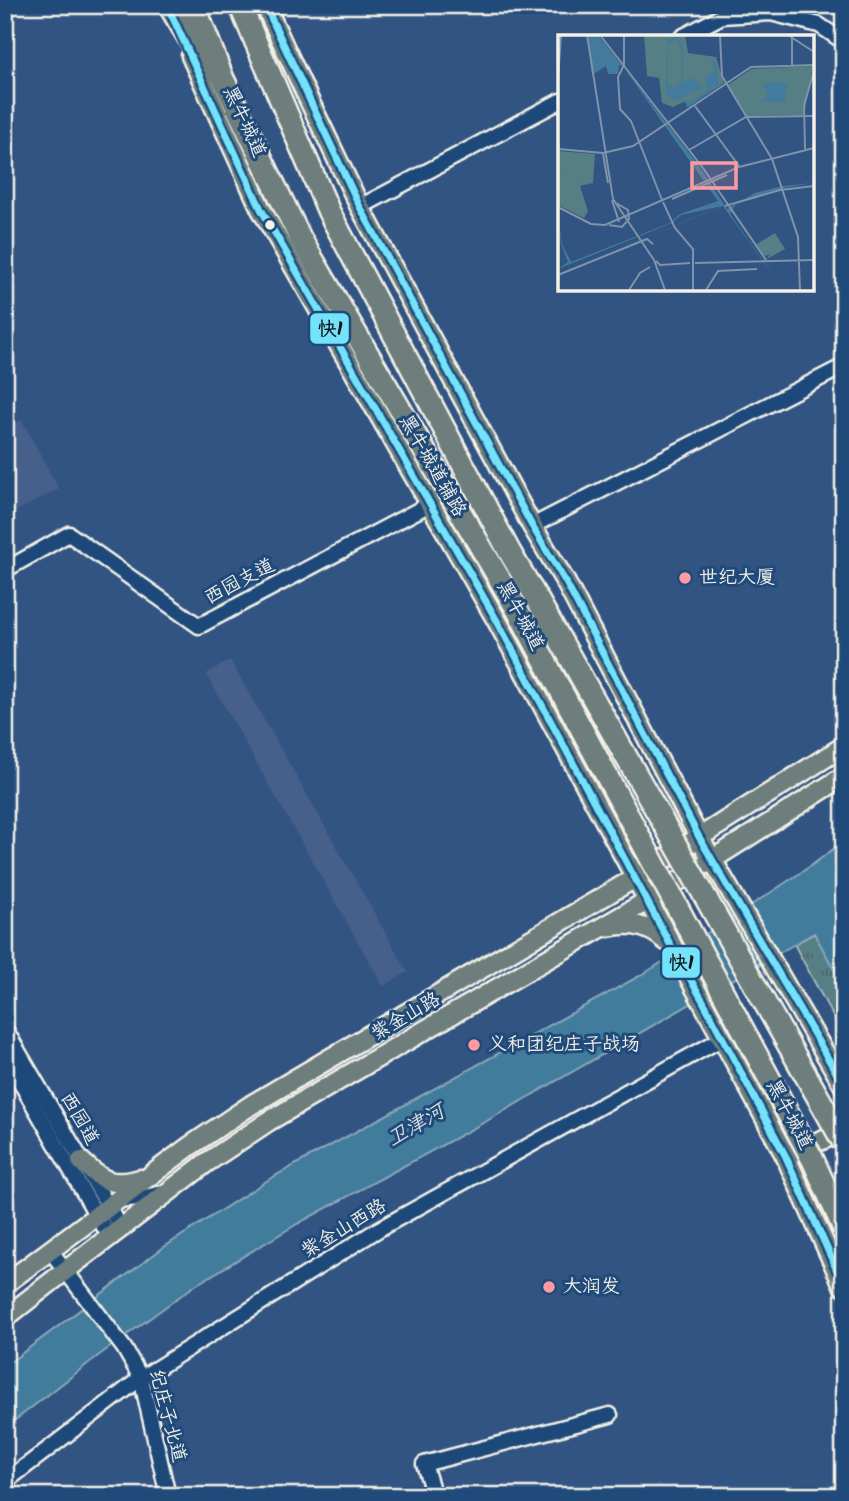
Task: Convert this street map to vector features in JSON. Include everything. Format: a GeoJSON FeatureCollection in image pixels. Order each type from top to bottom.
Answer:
{"type":"FeatureCollection","features":[{"type":"Feature","properties":{"kind":"highway"},"geometry":{"type":"LineString","coordinates":[[168,5],[249,135]]}},
{"type":"Feature","properties":{"kind":"highway","name":"黑牛城道"},"geometry":{"type":"LineString","coordinates":[[194,5],[223,79],[300,238],[517,609],[813,1160],[844,1229]]}},
{"type":"Feature","properties":{"kind":"highway","name":"黑牛城道"},"geometry":{"type":"LineString","coordinates":[[244,11],[329,212],[509,551],[844,1143]]}},
{"type":"Feature","properties":{"kind":"main road","name":"黑牛城道辅路"},"geometry":{"type":"LineString","coordinates":[[168,5],[261,209],[496,619],[723,1038]]}},
{"type":"Feature","properties":{"kind":"main road"},"geometry":{"type":"LineString","coordinates":[[265,5],[360,207],[532,526],[565,581],[699,837],[844,1086]]}},
{"type":"Feature","properties":{"kind":"main road","name":"紫金山路"},"geometry":{"type":"LineString","coordinates":[[5,1318],[206,1163],[269,1121],[595,931],[699,837],[844,746]]}},
{"type":"Feature","properties":{"kind":"main road","name":"紫金山路"},"geometry":{"type":"LineString","coordinates":[[5,1284],[106,1205],[251,1105],[583,908],[640,888],[682,878],[844,776]]}},
{"type":"Feature","properties":{"kind":"main road"},"geometry":{"type":"LineString","coordinates":[[682,878],[711,884],[723,890],[738,905]]}},
{"type":"Feature","properties":{"kind":"main road"},"geometry":{"type":"LineString","coordinates":[[595,931],[633,924],[648,928],[670,944]]}},
{"type":"Feature","properties":{"kind":"main road"},"geometry":{"type":"LineString","coordinates":[[723,1038],[785,1155],[844,1287]]}},
{"type":"Feature","properties":{"kind":"main road"},"geometry":{"type":"LineString","coordinates":[[785,1155],[844,1131]]}},
{"type":"Feature","properties":{"kind":"main road"},"geometry":{"type":"LineString","coordinates":[[76,1166],[110,1182],[119,1183],[138,1180],[153,1173]]}},
{"type":"Feature","properties":{"kind":"street"},"geometry":{"type":"LineString","coordinates":[[686,35],[722,16],[771,13],[819,25],[844,42]]}},
{"type":"Feature","properties":{"kind":"street"},"geometry":{"type":"LineString","coordinates":[[360,207],[558,102]]}},
{"type":"Feature","properties":{"kind":"street"},"geometry":{"type":"LineString","coordinates":[[532,526],[844,366]]}},
{"type":"Feature","properties":{"kind":"street","name":"西园支道"},"geometry":{"type":"LineString","coordinates":[[5,570],[69,534],[199,626],[430,504]]}},
{"type":"Feature","properties":{"kind":"street","name":"西园道"},"geometry":{"type":"LineString","coordinates":[[5,1029],[76,1166]]}},
{"type":"Feature","properties":{"kind":"street","name":"紫金山西路"},"geometry":{"type":"LineString","coordinates":[[5,1482],[141,1378],[379,1229],[723,1038]]}},
{"type":"Feature","properties":{"kind":"street","name":"西园道"},"geometry":{"type":"LineString","coordinates":[[5,1055],[76,1166],[106,1205],[116,1232]]}},
{"type":"Feature","properties":{"kind":"street"},"geometry":{"type":"LineString","coordinates":[[106,1205],[173,1189]]}},
{"type":"Feature","properties":{"kind":"street"},"geometry":{"type":"LineString","coordinates":[[50,1250],[65,1271]]}},
{"type":"Feature","properties":{"kind":"street","name":"纪庄子北道"},"geometry":{"type":"LineString","coordinates":[[65,1271],[124,1348],[141,1378],[168,1496]]}},
{"type":"Feature","properties":{"kind":"street"},"geometry":{"type":"LineString","coordinates":[[434,1496],[424,1464],[610,1415]]}},
{"type":"Feature","properties":{"kind":"shaded area"},"geometry":{"type":"Polygon","coordinates":[[[22,420],[59,489],[5,517],[5,430],[22,420]]]}},
{"type":"Feature","properties":{"kind":"shaded area"},"geometry":{"type":"Polygon","coordinates":[[[230,660],[408,972],[383,986],[206,674],[230,660]]]}},
{"type":"Feature","properties":{"kind":"green space"},"geometry":{"type":"Polygon","coordinates":[[[815,933],[840,979],[844,977],[844,1037],[794,944],[815,933]]]}},
{"type":"Feature","properties":{"kind":"water","name":"卫津河"},"geometry":{"type":"Polygon","coordinates":[[[844,841],[844,977],[840,980],[814,933],[485,1122],[297,1224],[194,1286],[5,1428],[5,1366],[164,1247],[271,1178],[645,973],[770,893],[844,841]]]}},
{"type":"Feature","properties":{"kind":"transit line","name":"快1"},"geometry":{"type":"LineString","coordinates":[[167,5],[261,209],[496,619],[703,1001],[785,1155],[844,1286]]}},
{"type":"Feature","properties":{"kind":"transit line","name":"快1"},"geometry":{"type":"LineString","coordinates":[[265,5],[360,207],[532,526],[565,581],[699,837],[844,1086]]}},
{"type":"Feature","properties":{"kind":"place","name":"世纪大厦"},"geometry":{"type":"Point","coordinates":[685,578]}},
{"type":"Feature","properties":{"kind":"place","name":"义和团纪庄子战场"},"geometry":{"type":"Point","coordinates":[474,1045]}},
{"type":"Feature","properties":{"kind":"place","name":"大润发"},"geometry":{"type":"Point","coordinates":[549,1287]}}]}
